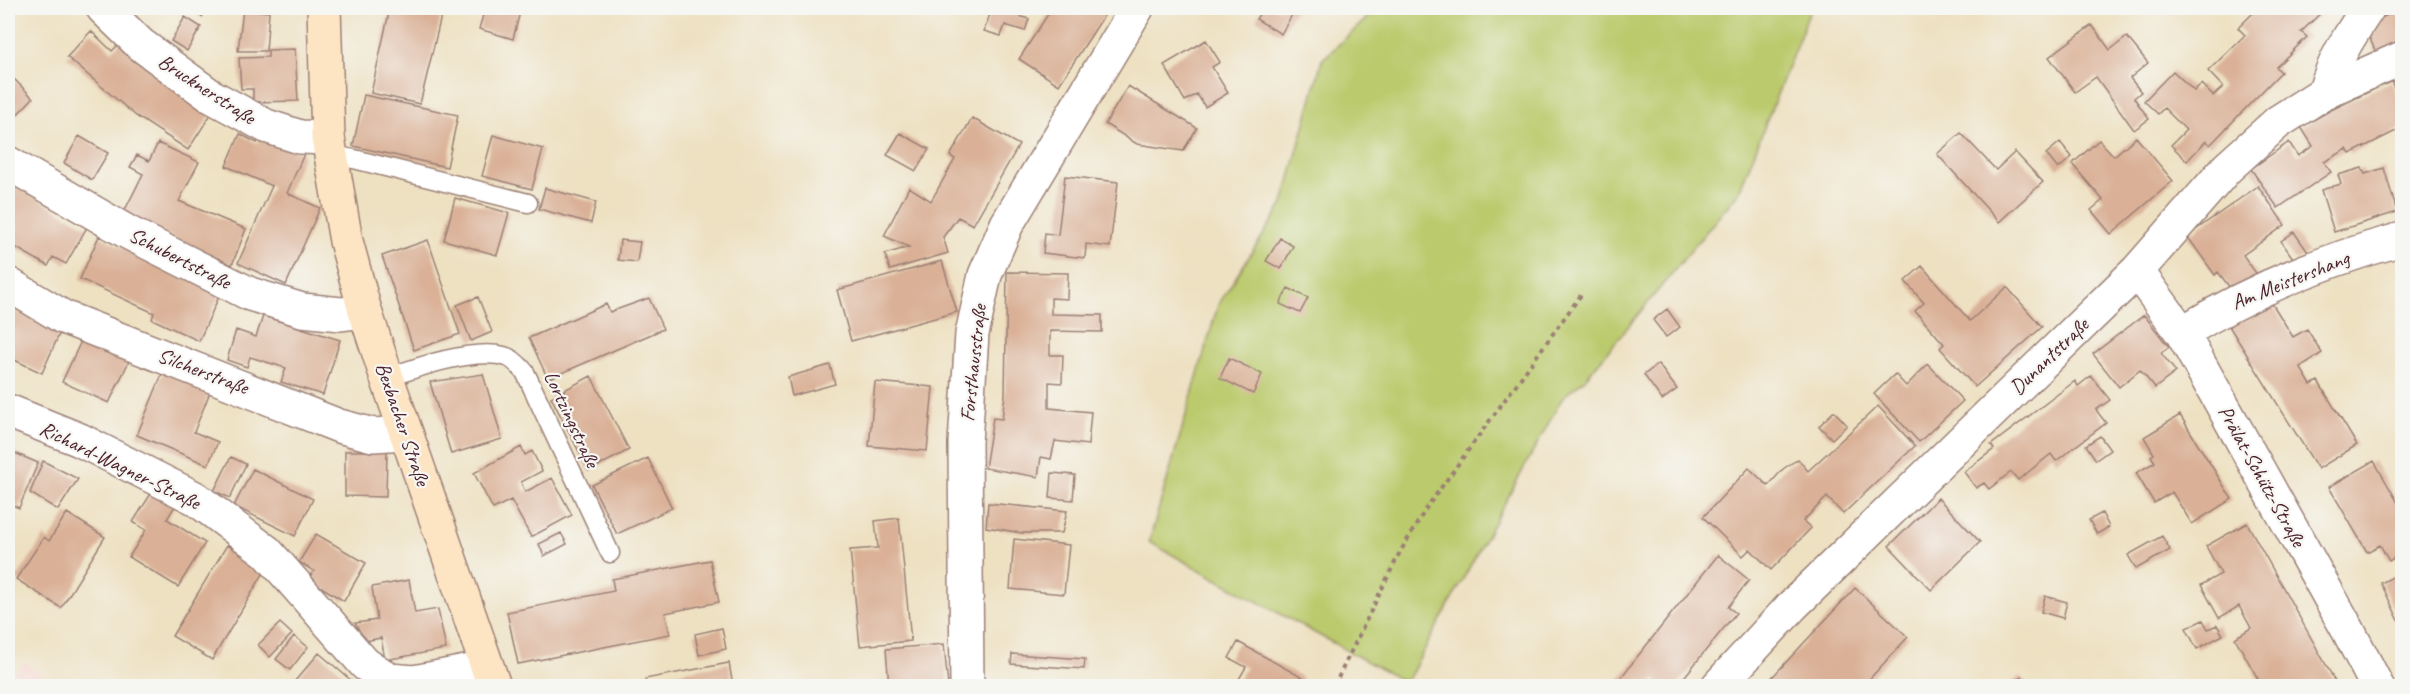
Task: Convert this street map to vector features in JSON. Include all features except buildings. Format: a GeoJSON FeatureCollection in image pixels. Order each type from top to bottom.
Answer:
{"type":"FeatureCollection","features":[{"type":"Feature","properties":{"kind":"street","name":"Brucknerstraße"},"geometry":{"type":"LineString","coordinates":[[103,8],[140,45],[211,96],[266,126],[329,147]]}},
{"type":"Feature","properties":{"kind":"street","name":"Bexbacher Straße"},"geometry":{"type":"LineString","coordinates":[[324,8],[329,147],[346,241],[387,378],[491,677]]}},
{"type":"Feature","properties":{"kind":"street","name":"Forsthausstraße"},"geometry":{"type":"LineString","coordinates":[[967,687],[965,443],[972,334],[985,275],[1007,224],[1137,8]]}},
{"type":"Feature","properties":{"kind":"street"},"geometry":{"type":"LineString","coordinates":[[2325,92],[2331,72],[2349,36],[2368,8]]}},
{"type":"Feature","properties":{"kind":"street","name":"Dunantstraße"},"geometry":{"type":"LineString","coordinates":[[1718,687],[1792,606],[2137,270],[2227,168],[2278,122],[2325,92],[2403,58]]}},
{"type":"Feature","properties":{"kind":"street","name":"Schubertstraße"},"geometry":{"type":"LineString","coordinates":[[8,163],[129,233],[250,294],[302,310],[341,314],[365,310]]}},
{"type":"Feature","properties":{"kind":"street","name":"Am Meistershang"},"geometry":{"type":"LineString","coordinates":[[2182,333],[2225,306],[2262,289],[2338,258],[2403,239]]}},
{"type":"Feature","properties":{"kind":"street","name":"Prälat-Schütz-Straße"},"geometry":{"type":"LineString","coordinates":[[2137,270],[2182,333],[2348,630],[2377,687]]}},
{"type":"Feature","properties":{"kind":"street","name":"Silcherstraße"},"geometry":{"type":"LineString","coordinates":[[8,284],[63,317],[339,426],[373,435],[406,434]]}},
{"type":"Feature","properties":{"kind":"street","name":"Richard-Wagner-Straße"},"geometry":{"type":"LineString","coordinates":[[8,411],[80,440],[195,498],[267,552],[365,664],[390,680],[414,682],[491,677]]}},
{"type":"Feature","properties":{"kind":"lane"},"geometry":{"type":"LineString","coordinates":[[329,147],[354,159],[528,203]]}},
{"type":"Feature","properties":{"kind":"lane","name":"Lortzingstraße"},"geometry":{"type":"LineString","coordinates":[[387,378],[444,359],[486,355],[509,357],[525,372],[610,553]]}},
{"type":"Feature","properties":{"kind":"path"},"geometry":{"type":"LineString","coordinates":[[1334,687],[1400,552],[1427,507],[1581,295]]}},
{"type":"Feature","properties":{"kind":"shaded area"},"geometry":{"type":"Polygon","coordinates":[[[26,662],[53,686],[8,686],[8,678],[26,662]]]}},
{"type":"Feature","properties":{"kind":"green space"},"geometry":{"type":"Polygon","coordinates":[[[1378,8],[1811,8],[1739,192],[1585,379],[1563,397],[1406,683],[1149,542],[1218,305],[1283,204],[1322,60],[1378,8]]]}}]}
